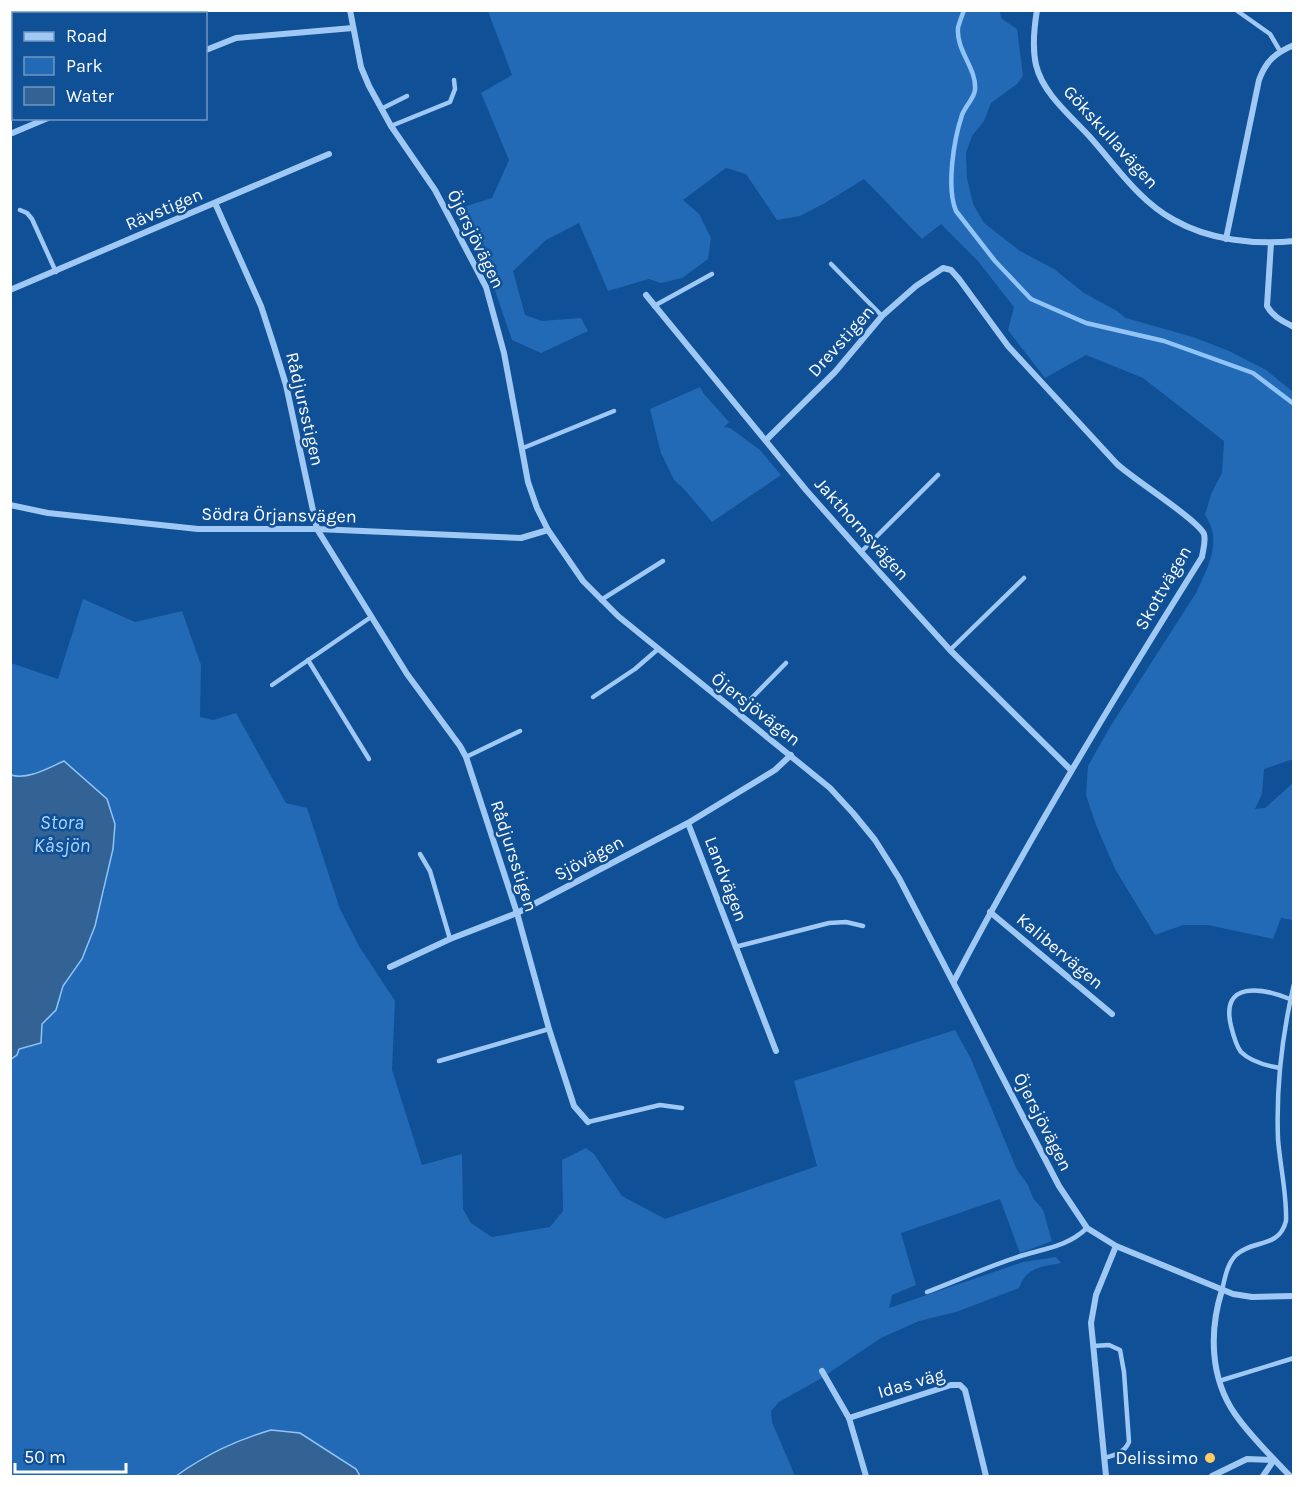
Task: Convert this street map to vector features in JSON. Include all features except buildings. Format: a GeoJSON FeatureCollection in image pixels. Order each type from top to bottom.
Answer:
{"type":"FeatureCollection","features":[{"type":"Feature","properties":{"kind":"street","name":"Öjersjövägen"},"geometry":{"type":"LineString","coordinates":[[350,10],[361,67],[381,109],[435,190],[486,287],[504,353],[532,495],[548,530],[567,560],[602,600],[657,650],[830,788],[875,840],[899,878],[954,981],[1059,1186],[1087,1227],[1116,1246],[1222,1290],[1252,1297],[1293,1296]]}},
{"type":"Feature","properties":{"kind":"street","name":"Gökskullavägen"},"geometry":{"type":"LineString","coordinates":[[1037,10],[1034,41],[1036,66],[1050,93],[1139,193],[1173,220],[1190,228],[1226,238],[1271,243],[1293,241]]}},
{"type":"Feature","properties":{"kind":"street"},"geometry":{"type":"LineString","coordinates":[[207,50],[247,37],[353,27]]}},
{"type":"Feature","properties":{"kind":"street"},"geometry":{"type":"LineString","coordinates":[[1226,238],[1259,80],[1268,60],[1293,45]]}},
{"type":"Feature","properties":{"kind":"street"},"geometry":{"type":"LineString","coordinates":[[10,134],[43,120]]}},
{"type":"Feature","properties":{"kind":"street","name":"Rävstigen"},"geometry":{"type":"LineString","coordinates":[[10,290],[329,154]]}},
{"type":"Feature","properties":{"kind":"street","name":"Rådjursstigen"},"geometry":{"type":"LineString","coordinates":[[215,203],[261,306],[274,346],[286,385],[317,529],[407,674],[466,757],[517,913],[549,1029],[574,1106],[588,1122]]}},
{"type":"Feature","properties":{"kind":"street"},"geometry":{"type":"LineString","coordinates":[[1271,243],[1267,306],[1278,319],[1293,327]]}},
{"type":"Feature","properties":{"kind":"street","name":"Drevstigen"},"geometry":{"type":"LineString","coordinates":[[766,440],[835,372],[882,316],[916,286],[943,268]]}},
{"type":"Feature","properties":{"kind":"street","name":"Skottvägen"},"geometry":{"type":"LineString","coordinates":[[943,268],[951,270],[959,279],[1008,346],[1117,464],[1199,527],[1205,539],[1202,557],[1071,770],[990,912],[954,981]]}},
{"type":"Feature","properties":{"kind":"street","name":"Jakthornsvägen"},"geometry":{"type":"LineString","coordinates":[[646,295],[806,490],[861,552],[950,650],[1071,770]]}},
{"type":"Feature","properties":{"kind":"street","name":"Södra Örjansvägen"},"geometry":{"type":"LineString","coordinates":[[10,505],[48,513],[198,529],[317,529],[521,538],[548,530]]}},
{"type":"Feature","properties":{"kind":"street","name":"Sjövägen"},"geometry":{"type":"LineString","coordinates":[[390,967],[450,939],[517,913],[688,823],[775,770],[791,755]]}},
{"type":"Feature","properties":{"kind":"street","name":"Landvägen"},"geometry":{"type":"LineString","coordinates":[[688,823],[776,1051]]}},
{"type":"Feature","properties":{"kind":"street","name":"Kalibervägen"},"geometry":{"type":"LineString","coordinates":[[990,912],[1112,1014]]}},
{"type":"Feature","properties":{"kind":"street"},"geometry":{"type":"LineString","coordinates":[[1106,1476],[1091,1323],[1096,1295],[1116,1246]]}},
{"type":"Feature","properties":{"kind":"street"},"geometry":{"type":"LineString","coordinates":[[1222,1290],[1214,1322],[1213,1340],[1219,1381],[1234,1413],[1290,1476]]}},
{"type":"Feature","properties":{"kind":"street"},"geometry":{"type":"LineString","coordinates":[[822,1371],[849,1418],[866,1476]]}},
{"type":"Feature","properties":{"kind":"street","name":"Idas väg"},"geometry":{"type":"LineString","coordinates":[[849,1418],[951,1384],[960,1385],[965,1390],[969,1401],[986,1476]]}},
{"type":"Feature","properties":{"kind":"street"},"geometry":{"type":"LineString","coordinates":[[1212,1476],[1247,1459],[1274,1460]]}},
{"type":"Feature","properties":{"kind":"street"},"geometry":{"type":"LineString","coordinates":[[1263,1476],[1274,1460]]}},
{"type":"Feature","properties":{"kind":"lane"},"geometry":{"type":"LineString","coordinates":[[1236,10],[1270,34],[1280,51]]}},
{"type":"Feature","properties":{"kind":"lane"},"geometry":{"type":"LineString","coordinates":[[391,126],[450,102],[455,89],[454,80]]}},
{"type":"Feature","properties":{"kind":"lane"},"geometry":{"type":"LineString","coordinates":[[381,109],[407,96]]}},
{"type":"Feature","properties":{"kind":"lane"},"geometry":{"type":"LineString","coordinates":[[20,210],[32,219],[56,272]]}},
{"type":"Feature","properties":{"kind":"lane"},"geometry":{"type":"LineString","coordinates":[[831,264],[882,316]]}},
{"type":"Feature","properties":{"kind":"lane"},"geometry":{"type":"LineString","coordinates":[[654,306],[712,274]]}},
{"type":"Feature","properties":{"kind":"lane"},"geometry":{"type":"LineString","coordinates":[[523,448],[614,411]]}},
{"type":"Feature","properties":{"kind":"lane"},"geometry":{"type":"LineString","coordinates":[[861,552],[938,475]]}},
{"type":"Feature","properties":{"kind":"lane"},"geometry":{"type":"LineString","coordinates":[[602,600],[663,561]]}},
{"type":"Feature","properties":{"kind":"lane"},"geometry":{"type":"LineString","coordinates":[[950,650],[1024,578]]}},
{"type":"Feature","properties":{"kind":"lane"},"geometry":{"type":"LineString","coordinates":[[272,685],[371,617]]}},
{"type":"Feature","properties":{"kind":"lane"},"geometry":{"type":"LineString","coordinates":[[593,697],[635,669],[657,650]]}},
{"type":"Feature","properties":{"kind":"lane"},"geometry":{"type":"LineString","coordinates":[[308,660],[369,759]]}},
{"type":"Feature","properties":{"kind":"lane"},"geometry":{"type":"LineString","coordinates":[[740,714],[742,708],[786,663]]}},
{"type":"Feature","properties":{"kind":"lane"},"geometry":{"type":"LineString","coordinates":[[466,757],[520,731]]}},
{"type":"Feature","properties":{"kind":"lane"},"geometry":{"type":"LineString","coordinates":[[420,854],[430,872],[450,939]]}},
{"type":"Feature","properties":{"kind":"lane","name":"Landvägen"},"geometry":{"type":"LineString","coordinates":[[735,947],[829,923],[846,922],[863,926]]}},
{"type":"Feature","properties":{"kind":"lane"},"geometry":{"type":"LineString","coordinates":[[1222,1290],[1228,1267],[1235,1256],[1244,1248],[1277,1237],[1284,1229],[1286,1221],[1278,1138],[1280,1068],[1293,984]]}},
{"type":"Feature","properties":{"kind":"lane"},"geometry":{"type":"LineString","coordinates":[[1280,1068],[1250,1058],[1240,1051],[1233,1035],[1229,1009],[1235,996],[1244,991],[1259,989],[1271,991],[1290,999]]}},
{"type":"Feature","properties":{"kind":"lane"},"geometry":{"type":"LineString","coordinates":[[439,1061],[549,1029]]}},
{"type":"Feature","properties":{"kind":"lane"},"geometry":{"type":"LineString","coordinates":[[588,1122],[660,1105],[681,1108]]}},
{"type":"Feature","properties":{"kind":"lane"},"geometry":{"type":"LineString","coordinates":[[927,1292],[1023,1255],[1061,1245],[1079,1236],[1087,1227]]}},
{"type":"Feature","properties":{"kind":"lane"},"geometry":{"type":"LineString","coordinates":[[1094,1346],[1109,1345],[1120,1350],[1124,1372],[1129,1442],[1126,1449],[1104,1458]]}},
{"type":"Feature","properties":{"kind":"lane"},"geometry":{"type":"LineString","coordinates":[[1219,1381],[1293,1358]]}},
{"type":"Feature","properties":{"kind":"green space"},"geometry":{"type":"Polygon","coordinates":[[[999,10],[1002,19],[1017,29],[1023,76],[1017,84],[991,103],[984,121],[972,136],[966,153],[967,178],[973,204],[984,223],[1020,251],[1054,269],[1084,293],[1126,318],[1193,337],[1229,351],[1266,370],[1293,392],[1293,759],[1264,769],[1262,794],[1255,809],[1265,808],[1293,783],[1293,920],[1281,918],[1273,939],[1208,925],[1183,925],[1155,935],[1115,869],[1086,795],[1088,766],[1110,727],[1196,593],[1209,564],[1213,534],[1205,515],[1211,494],[1222,473],[1224,441],[1143,378],[1086,355],[1045,378],[1008,330],[1014,307],[977,260],[941,224],[922,239],[864,179],[800,216],[777,220],[746,174],[726,168],[683,200],[699,214],[711,238],[708,259],[682,278],[661,283],[649,279],[608,291],[579,223],[546,240],[513,271],[525,315],[542,321],[581,318],[588,331],[541,353],[512,340],[488,270],[457,209],[492,198],[509,160],[481,93],[512,75],[488,11],[999,10]]]}},
{"type":"Feature","properties":{"kind":"green space"},"geometry":{"type":"Polygon","coordinates":[[[700,387],[729,422],[724,427],[730,428],[760,450],[781,475],[712,522],[674,480],[661,453],[650,409],[700,387]]]}},
{"type":"Feature","properties":{"kind":"green space"},"geometry":{"type":"Polygon","coordinates":[[[83,599],[135,622],[182,611],[201,665],[200,717],[213,720],[236,713],[286,803],[307,808],[340,909],[359,946],[395,1001],[392,1070],[422,1165],[462,1154],[463,1209],[471,1223],[492,1237],[550,1227],[563,1211],[562,1160],[586,1148],[594,1154],[622,1196],[665,1219],[817,1166],[794,1081],[955,1030],[971,1059],[1017,1170],[1028,1185],[1033,1198],[1043,1210],[1052,1241],[1020,1253],[1000,1199],[901,1233],[916,1285],[892,1295],[889,1308],[1023,1262],[1056,1257],[1061,1263],[1036,1269],[1026,1276],[1019,1288],[956,1312],[919,1321],[881,1338],[820,1379],[779,1402],[771,1411],[772,1422],[795,1476],[360,1476],[356,1469],[271,1430],[236,1441],[201,1458],[176,1476],[11,1476],[11,1059],[17,1055],[19,1049],[41,1043],[42,1024],[56,1010],[63,986],[82,959],[95,926],[105,888],[64,761],[31,775],[11,775],[11,663],[58,679],[83,599]]]}},
{"type":"Feature","properties":{"kind":"water","name":"Stora Kåsjön"},"geometry":{"type":"Polygon","coordinates":[[[64,761],[107,799],[115,824],[113,849],[95,926],[82,959],[63,986],[56,1010],[42,1024],[41,1043],[19,1049],[17,1055],[11,1059],[11,775],[31,775],[64,761]]]}},
{"type":"Feature","properties":{"kind":"water"},"geometry":{"type":"Polygon","coordinates":[[[271,1430],[300,1433],[356,1469],[360,1476],[176,1476],[221,1449],[271,1430]]]}},
{"type":"Feature","properties":{"kind":"waterway"},"geometry":{"type":"LineString","coordinates":[[964,10],[958,36],[973,74],[975,90],[963,112],[954,150],[951,176],[953,201],[956,211],[995,261],[1031,299],[1086,323],[1164,341],[1253,373],[1294,404]]}},
{"type":"Feature","properties":{"kind":"place","name":"Delissimo"},"geometry":{"type":"Point","coordinates":[1210,1458]}}]}
